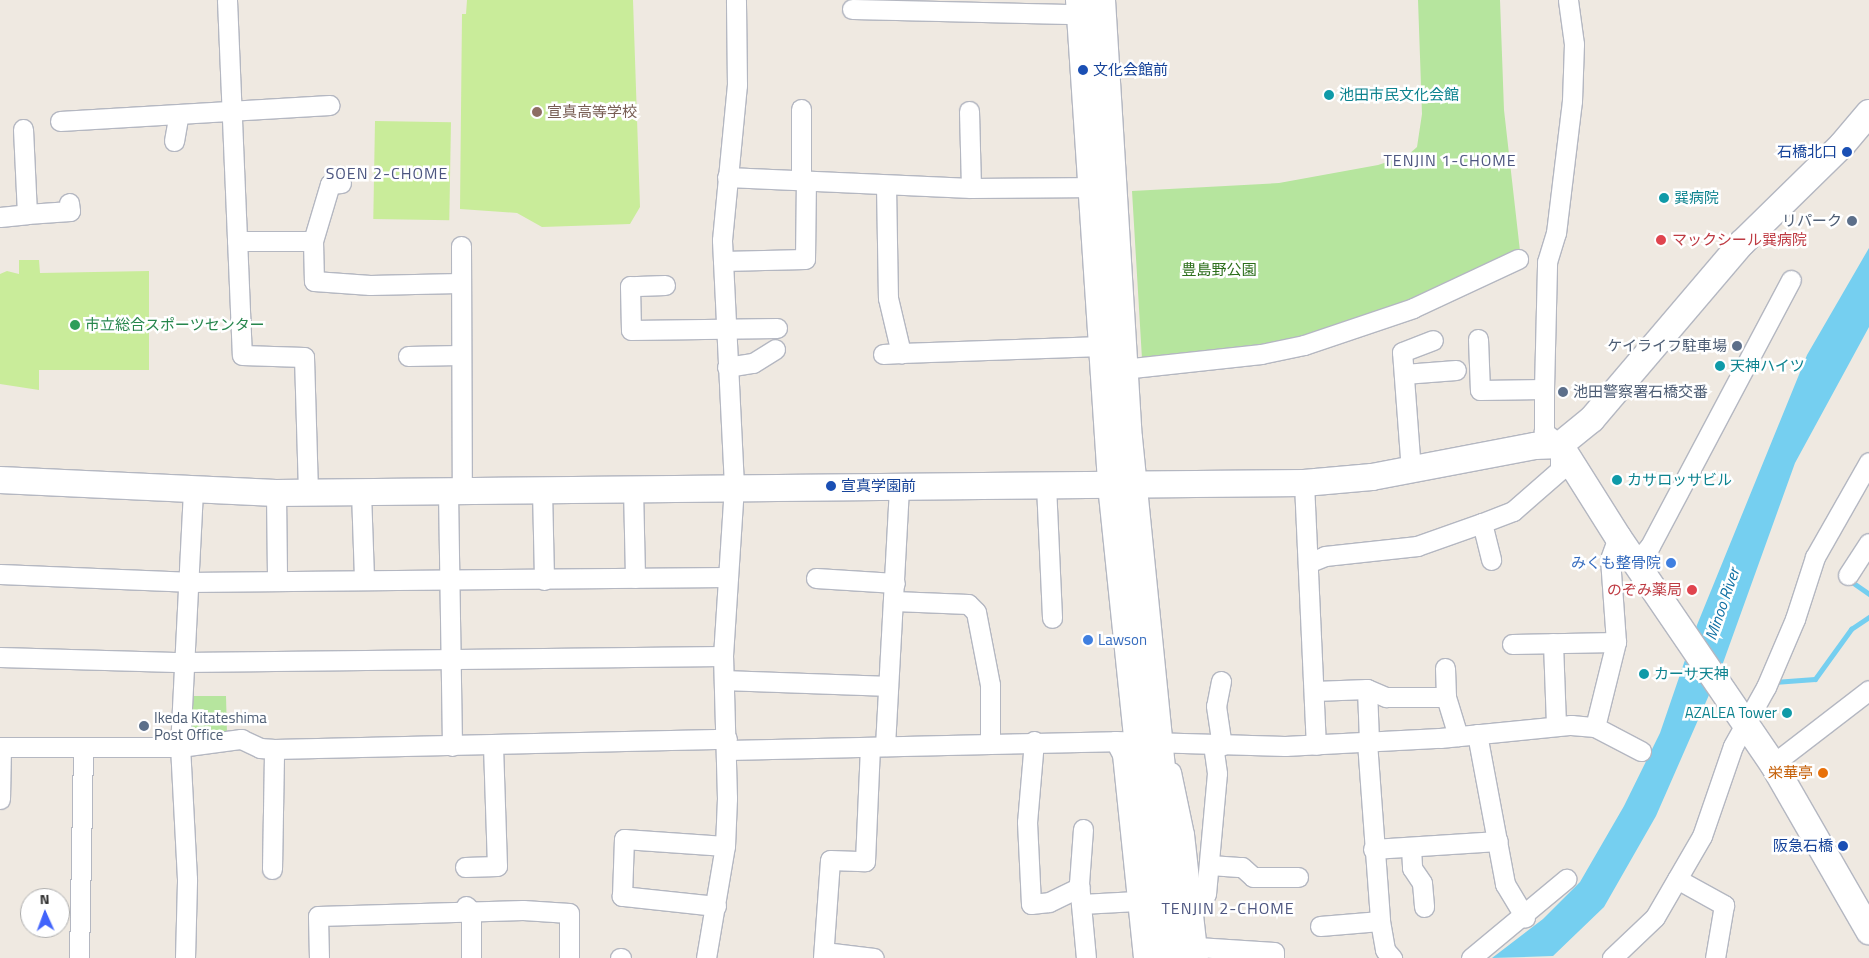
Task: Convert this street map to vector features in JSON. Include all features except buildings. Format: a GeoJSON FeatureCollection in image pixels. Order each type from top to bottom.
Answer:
{"type":"FeatureCollection","features":[{"type":"Feature","properties":{"kind":"street"},"geometry":{"type":"LineString","coordinates":[[227,0],[242,355],[304,357],[308,493]]}},
{"type":"Feature","properties":{"kind":"street"},"geometry":{"type":"LineString","coordinates":[[706,958],[725,846],[727,745],[723,656],[734,486],[740,427],[727,367],[724,328],[723,261],[727,177],[737,85],[736,0]]}},
{"type":"Feature","properties":{"kind":"street"},"geometry":{"type":"LineString","coordinates":[[1102,0],[1102,346],[1123,485]]}},
{"type":"Feature","properties":{"kind":"street"},"geometry":{"type":"LineString","coordinates":[[1568,0],[1574,44],[1572,101],[1556,233],[1548,262],[1544,432],[1560,445],[1618,537],[1773,764],[1869,931]]}},
{"type":"Feature","properties":{"kind":"street"},"geometry":{"type":"LineString","coordinates":[[855,6],[1079,7],[1123,369],[1123,485],[1136,741],[1175,917],[1192,954],[1274,952],[1274,958]]}},
{"type":"Feature","properties":{"kind":"street"},"geometry":{"type":"LineString","coordinates":[[60,121],[330,105]]}},
{"type":"Feature","properties":{"kind":"street"},"geometry":{"type":"LineString","coordinates":[[723,261],[805,259],[801,109]]}},
{"type":"Feature","properties":{"kind":"street"},"geometry":{"type":"LineString","coordinates":[[969,112],[971,188]]}},
{"type":"Feature","properties":{"kind":"street"},"geometry":{"type":"LineString","coordinates":[[0,480],[276,493],[734,486],[1304,483],[1411,471],[1535,446],[1560,445],[1592,419],[1742,243],[1842,146],[1869,113]]}},
{"type":"Feature","properties":{"kind":"street"},"geometry":{"type":"LineString","coordinates":[[174,141],[179,114]]}},
{"type":"Feature","properties":{"kind":"street"},"geometry":{"type":"LineString","coordinates":[[23,129],[27,214]]}},
{"type":"Feature","properties":{"kind":"street"},"geometry":{"type":"LineString","coordinates":[[727,177],[971,188],[1102,187]]}},
{"type":"Feature","properties":{"kind":"street"},"geometry":{"type":"LineString","coordinates":[[341,183],[330,184],[313,242],[314,282],[370,285],[459,283]]}},
{"type":"Feature","properties":{"kind":"street"},"geometry":{"type":"LineString","coordinates":[[886,185],[888,298],[892,353],[1102,346]]}},
{"type":"Feature","properties":{"kind":"street"},"geometry":{"type":"LineString","coordinates":[[0,217],[70,211],[69,203]]}},
{"type":"Feature","properties":{"kind":"street"},"geometry":{"type":"LineString","coordinates":[[237,241],[313,242]]}},
{"type":"Feature","properties":{"kind":"street"},"geometry":{"type":"LineString","coordinates":[[452,746],[450,581],[460,355],[460,246]]}},
{"type":"Feature","properties":{"kind":"street"},"geometry":{"type":"LineString","coordinates":[[1123,369],[1261,354],[1304,345],[1413,308],[1518,259]]}},
{"type":"Feature","properties":{"kind":"street"},"geometry":{"type":"LineString","coordinates":[[1636,562],[1650,546],[1792,280]]}},
{"type":"Feature","properties":{"kind":"street"},"geometry":{"type":"LineString","coordinates":[[665,285],[630,286],[631,330],[778,328]]}},
{"type":"Feature","properties":{"kind":"street"},"geometry":{"type":"LineString","coordinates":[[1478,339],[1480,390],[1544,389]]}},
{"type":"Feature","properties":{"kind":"street"},"geometry":{"type":"LineString","coordinates":[[1411,471],[1402,352],[1433,340]]}},
{"type":"Feature","properties":{"kind":"street"},"geometry":{"type":"LineString","coordinates":[[727,367],[753,363],[775,349]]}},
{"type":"Feature","properties":{"kind":"street"},"geometry":{"type":"LineString","coordinates":[[408,356],[460,355]]}},
{"type":"Feature","properties":{"kind":"street"},"geometry":{"type":"LineString","coordinates":[[1404,374],[1456,370]]}},
{"type":"Feature","properties":{"kind":"street"},"geometry":{"type":"LineString","coordinates":[[1308,563],[1325,556],[1417,546],[1482,524],[1513,511],[1560,470],[1560,445]]}},
{"type":"Feature","properties":{"kind":"street"},"geometry":{"type":"LineString","coordinates":[[1612,958],[1655,917],[1702,836],[1733,746],[1746,723],[1795,619],[1815,557],[1868,470]]}},
{"type":"Feature","properties":{"kind":"street"},"geometry":{"type":"LineString","coordinates":[[1304,483],[1316,745]]}},
{"type":"Feature","properties":{"kind":"street"},"geometry":{"type":"LineString","coordinates":[[1046,485],[1052,618]]}},
{"type":"Feature","properties":{"kind":"street"},"geometry":{"type":"LineString","coordinates":[[874,958],[824,955],[830,860],[865,861],[878,746],[888,686],[899,486]]}},
{"type":"Feature","properties":{"kind":"street"},"geometry":{"type":"LineString","coordinates":[[633,488],[635,578]]}},
{"type":"Feature","properties":{"kind":"street"},"geometry":{"type":"LineString","coordinates":[[185,958],[187,879],[180,747],[193,489]]}},
{"type":"Feature","properties":{"kind":"street"},"geometry":{"type":"LineString","coordinates":[[542,490],[544,580]]}},
{"type":"Feature","properties":{"kind":"street"},"geometry":{"type":"LineString","coordinates":[[361,492],[364,580]]}},
{"type":"Feature","properties":{"kind":"street"},"geometry":{"type":"LineString","coordinates":[[276,493],[277,581]]}},
{"type":"Feature","properties":{"kind":"street"},"geometry":{"type":"LineString","coordinates":[[1482,524],[1491,560]]}},
{"type":"Feature","properties":{"kind":"street"},"geometry":{"type":"LineString","coordinates":[[1595,727],[1616,642],[1610,559],[1618,537]]}},
{"type":"Feature","properties":{"kind":"street"},"geometry":{"type":"LineString","coordinates":[[1848,575],[1869,543]]}},
{"type":"Feature","properties":{"kind":"street"},"geometry":{"type":"LineString","coordinates":[[0,574],[188,582],[728,577]]}},
{"type":"Feature","properties":{"kind":"street"},"geometry":{"type":"LineString","coordinates":[[816,578],[968,604],[976,612],[990,685],[990,743]]}},
{"type":"Feature","properties":{"kind":"street"},"geometry":{"type":"LineString","coordinates":[[1512,644],[1616,642]]}},
{"type":"Feature","properties":{"kind":"street"},"geometry":{"type":"LineString","coordinates":[[1553,643],[1556,726]]}},
{"type":"Feature","properties":{"kind":"street"},"geometry":{"type":"LineString","coordinates":[[0,657],[184,662],[723,656]]}},
{"type":"Feature","properties":{"kind":"street"},"geometry":{"type":"LineString","coordinates":[[1445,668],[1446,696],[1458,736]]}},
{"type":"Feature","properties":{"kind":"street"},"geometry":{"type":"LineString","coordinates":[[725,680],[888,686]]}},
{"type":"Feature","properties":{"kind":"street"},"geometry":{"type":"LineString","coordinates":[[1175,917],[1206,894],[1216,774],[1216,706],[1221,681]]}},
{"type":"Feature","properties":{"kind":"street"},"geometry":{"type":"LineString","coordinates":[[1314,691],[1367,689],[1386,697],[1446,696]]}},
{"type":"Feature","properties":{"kind":"street"},"geometry":{"type":"LineString","coordinates":[[1367,689],[1373,849],[1385,950],[1392,958]]}},
{"type":"Feature","properties":{"kind":"street"},"geometry":{"type":"LineString","coordinates":[[1773,764],[1869,690]]}},
{"type":"Feature","properties":{"kind":"street"},"geometry":{"type":"LineString","coordinates":[[0,799],[1,747],[83,749],[180,747],[242,739],[260,748],[274,749],[452,746],[878,746],[1136,741],[1217,745],[1316,745],[1458,736],[1556,726],[1595,727],[1641,751]]}},
{"type":"Feature","properties":{"kind":"street"},"geometry":{"type":"LineString","coordinates":[[1477,734],[1505,884],[1525,916]]}},
{"type":"Feature","properties":{"kind":"street"},"geometry":{"type":"LineString","coordinates":[[1136,741],[1122,754],[1143,958]]}},
{"type":"Feature","properties":{"kind":"street"},"geometry":{"type":"LineString","coordinates":[[1136,741],[1180,806],[1175,917],[1160,958]]}},
{"type":"Feature","properties":{"kind":"street"},"geometry":{"type":"LineString","coordinates":[[1034,742],[1027,822],[1031,904],[1080,896],[1137,901]]}},
{"type":"Feature","properties":{"kind":"street"},"geometry":{"type":"LineString","coordinates":[[465,867],[497,866],[493,746]]}},
{"type":"Feature","properties":{"kind":"street"},"geometry":{"type":"LineString","coordinates":[[79,958],[83,749]]}},
{"type":"Feature","properties":{"kind":"street"},"geometry":{"type":"LineString","coordinates":[[272,869],[274,749]]}},
{"type":"Feature","properties":{"kind":"street"},"geometry":{"type":"LineString","coordinates":[[1083,829],[1080,896],[1086,958]]}},
{"type":"Feature","properties":{"kind":"street"},"geometry":{"type":"LineString","coordinates":[[716,906],[622,896],[624,839],[725,846]]}},
{"type":"Feature","properties":{"kind":"street"},"geometry":{"type":"LineString","coordinates":[[1373,849],[1498,841]]}},
{"type":"Feature","properties":{"kind":"street"},"geometry":{"type":"LineString","coordinates":[[1411,847],[1412,868],[1422,883],[1424,908]]}},
{"type":"Feature","properties":{"kind":"street"},"geometry":{"type":"LineString","coordinates":[[1210,864],[1242,867],[1253,877],[1298,877]]}},
{"type":"Feature","properties":{"kind":"street"},"geometry":{"type":"LineString","coordinates":[[1470,958],[1525,916],[1566,879]]}},
{"type":"Feature","properties":{"kind":"street"},"geometry":{"type":"LineString","coordinates":[[1677,879],[1724,905],[1716,958]]}},
{"type":"Feature","properties":{"kind":"street"},"geometry":{"type":"LineString","coordinates":[[319,958],[318,916],[469,909],[569,913],[569,958]]}},
{"type":"Feature","properties":{"kind":"street"},"geometry":{"type":"LineString","coordinates":[[469,909],[471,958]]}},
{"type":"Feature","properties":{"kind":"street"},"geometry":{"type":"LineString","coordinates":[[1320,926],[1380,920]]}},
{"type":"Feature","properties":{"kind":"green space"},"geometry":{"type":"Polygon","coordinates":[[[467,0],[633,0],[640,207],[630,224],[542,227],[517,213],[460,209],[462,14],[466,14],[467,0]]]}},
{"type":"Feature","properties":{"kind":"green space","name":"豊島野公園"},"geometry":{"type":"Polygon","coordinates":[[[1418,0],[1500,0],[1504,110],[1520,251],[1433,291],[1285,343],[1142,359],[1132,191],[1279,183],[1378,165],[1408,155],[1417,147],[1422,114],[1418,0]]]}},
{"type":"Feature","properties":{"kind":"green space"},"geometry":{"type":"Polygon","coordinates":[[[375,121],[451,122],[449,220],[373,219],[375,121]]]}},
{"type":"Feature","properties":{"kind":"green space","name":"市立総合スポーツセンター"},"geometry":{"type":"Polygon","coordinates":[[[19,260],[39,260],[40,273],[149,271],[149,370],[39,370],[39,390],[0,384],[0,274],[7,271],[19,274],[19,260]]]}},
{"type":"Feature","properties":{"kind":"green space"},"geometry":{"type":"Polygon","coordinates":[[[190,696],[226,696],[227,733],[193,739],[188,735],[190,696]]]}},
{"type":"Feature","properties":{"kind":"water","name":"Minoo River"},"geometry":{"type":"Polygon","coordinates":[[[1869,248],[1869,327],[1795,463],[1723,663],[1656,816],[1604,907],[1553,956],[1492,958],[1543,919],[1580,882],[1624,806],[1660,733],[1697,625],[1807,355],[1869,248]]]}},
{"type":"Feature","properties":{"kind":"waterway"},"geometry":{"type":"LineString","coordinates":[[1849,580],[1869,594]]}},
{"type":"Feature","properties":{"kind":"waterway"},"geometry":{"type":"LineString","coordinates":[[1774,682],[1815,679],[1851,629],[1869,617]]}},
{"type":"Feature","properties":{"kind":"place","name":"文化会館前"},"geometry":{"type":"Point","coordinates":[1083,70]}},
{"type":"Feature","properties":{"kind":"place","name":"池田市民文化会館"},"geometry":{"type":"Point","coordinates":[1329,95]}},
{"type":"Feature","properties":{"kind":"place","name":"宣真高等学校"},"geometry":{"type":"Point","coordinates":[537,112]}},
{"type":"Feature","properties":{"kind":"place","name":"石橋北口"},"geometry":{"type":"Point","coordinates":[1847,152]}},
{"type":"Feature","properties":{"kind":"place","name":"巽病院"},"geometry":{"type":"Point","coordinates":[1664,198]}},
{"type":"Feature","properties":{"kind":"place","name":"リパーク"},"geometry":{"type":"Point","coordinates":[1852,221]}},
{"type":"Feature","properties":{"kind":"place","name":"マックシール巽病院"},"geometry":{"type":"Point","coordinates":[1661,240]}},
{"type":"Feature","properties":{"kind":"place","name":"市立総合スポーツセンター"},"geometry":{"type":"Point","coordinates":[75,325]}},
{"type":"Feature","properties":{"kind":"place","name":"ケイライフ駐車場"},"geometry":{"type":"Point","coordinates":[1737,346]}},
{"type":"Feature","properties":{"kind":"place","name":"天神ハイツ"},"geometry":{"type":"Point","coordinates":[1720,366]}},
{"type":"Feature","properties":{"kind":"place","name":"池田警察署石橋交番"},"geometry":{"type":"Point","coordinates":[1563,392]}},
{"type":"Feature","properties":{"kind":"place","name":"カサロッサビル"},"geometry":{"type":"Point","coordinates":[1617,480]}},
{"type":"Feature","properties":{"kind":"place","name":"宣真学園前"},"geometry":{"type":"Point","coordinates":[831,486]}},
{"type":"Feature","properties":{"kind":"place","name":"みくも整骨院"},"geometry":{"type":"Point","coordinates":[1671,563]}},
{"type":"Feature","properties":{"kind":"place","name":"のぞみ薬局"},"geometry":{"type":"Point","coordinates":[1692,590]}},
{"type":"Feature","properties":{"kind":"place","name":"Lawson"},"geometry":{"type":"Point","coordinates":[1088,640]}},
{"type":"Feature","properties":{"kind":"place","name":"カーサ天神"},"geometry":{"type":"Point","coordinates":[1644,674]}},
{"type":"Feature","properties":{"kind":"place","name":"AZALEA Tower"},"geometry":{"type":"Point","coordinates":[1787,713]}},
{"type":"Feature","properties":{"kind":"place","name":"Ikeda Kitateshima Post Office"},"geometry":{"type":"Point","coordinates":[144,726]}},
{"type":"Feature","properties":{"kind":"place","name":"栄華亭"},"geometry":{"type":"Point","coordinates":[1823,773]}},
{"type":"Feature","properties":{"kind":"place","name":"阪急石橋"},"geometry":{"type":"Point","coordinates":[1843,846]}},
{"type":"Feature","properties":{"kind":"district","name":"TENJIN 1-CHOME"},"geometry":{"type":"Point","coordinates":[1450,160]}},
{"type":"Feature","properties":{"kind":"district","name":"SOEN 2-CHOME"},"geometry":{"type":"Point","coordinates":[387,173]}},
{"type":"Feature","properties":{"kind":"district","name":"TENJIN 2-CHOME"},"geometry":{"type":"Point","coordinates":[1228,908]}}]}
